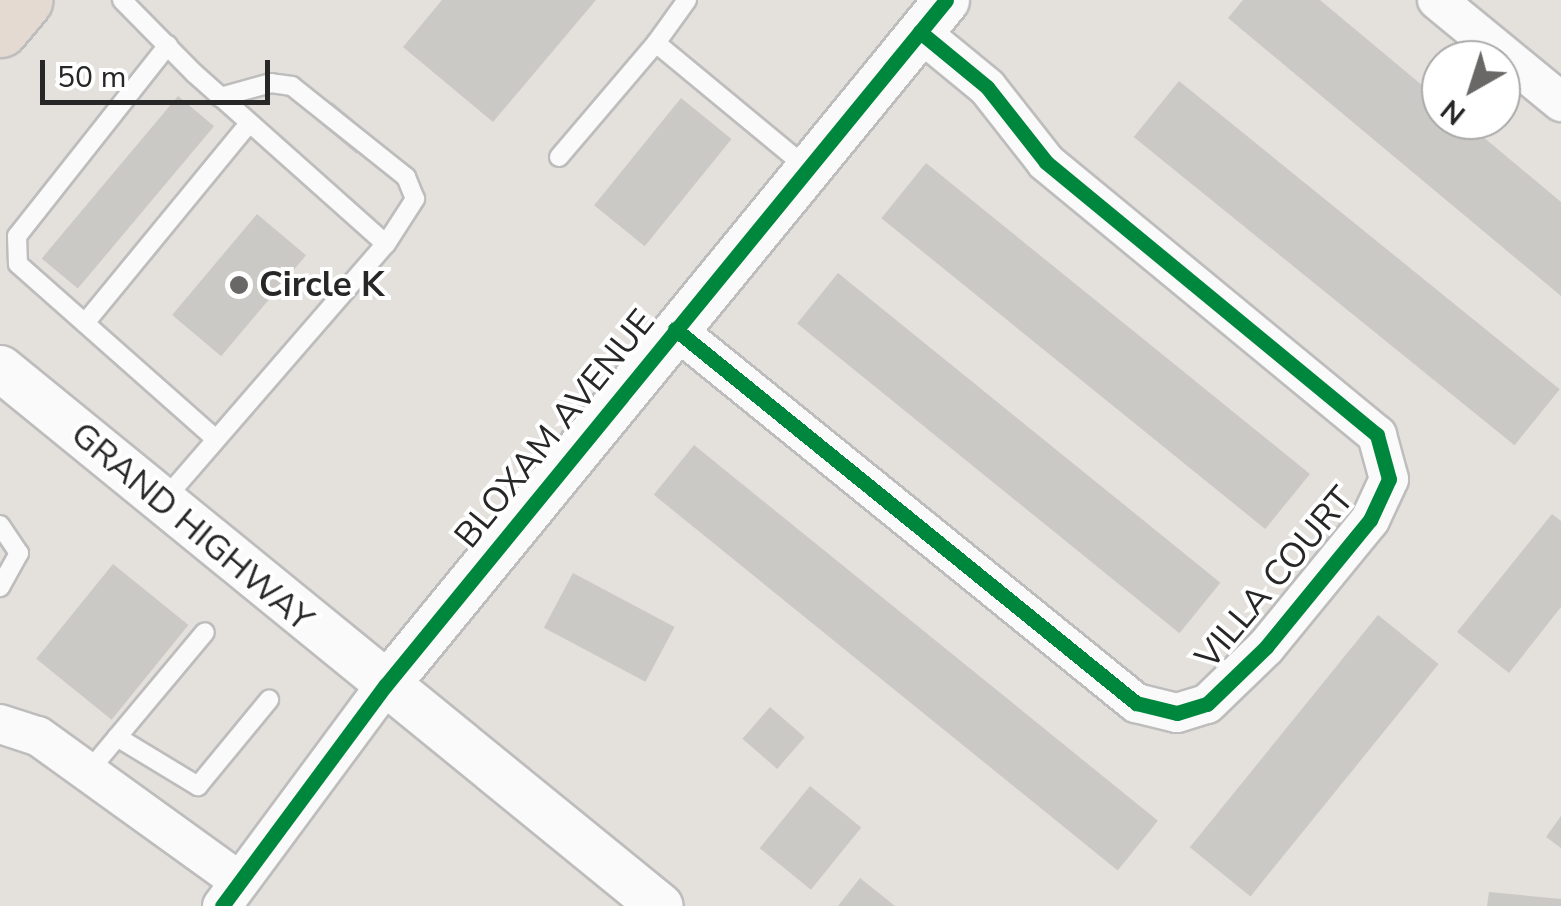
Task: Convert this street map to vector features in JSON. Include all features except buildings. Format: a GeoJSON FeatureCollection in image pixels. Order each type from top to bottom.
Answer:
{"type":"FeatureCollection","features":[{"type":"Feature","properties":{"kind":"highway"},"geometry":{"type":"LineString","coordinates":[[0,29],[24,0]]}},
{"type":"Feature","properties":{"kind":"street"},"geometry":{"type":"LineString","coordinates":[[1437,0],[1561,102]]}},
{"type":"Feature","properties":{"kind":"street","name":"BLOXAM AVENUE"},"geometry":{"type":"LineString","coordinates":[[231,894],[384,686],[933,16]]}},
{"type":"Feature","properties":{"kind":"street","name":"VILLA COURT"},"geometry":{"type":"LineString","coordinates":[[676,328],[1136,703],[1177,713],[1207,704],[1266,647],[1370,520],[1389,478],[1377,435],[1046,162],[933,16]]}},
{"type":"Feature","properties":{"kind":"street","name":"GRAND HIGHWAY"},"geometry":{"type":"LineString","coordinates":[[0,368],[384,686],[660,906]]}},
{"type":"Feature","properties":{"kind":"street"},"geometry":{"type":"LineString","coordinates":[[0,724],[38,736],[88,772],[231,894]]}},
{"type":"Feature","properties":{"kind":"lane"},"geometry":{"type":"LineString","coordinates":[[122,0],[220,97],[386,244]]}},
{"type":"Feature","properties":{"kind":"lane"},"geometry":{"type":"LineString","coordinates":[[559,157],[687,0]]}},
{"type":"Feature","properties":{"kind":"lane"},"geometry":{"type":"LineString","coordinates":[[656,42],[807,168]]}},
{"type":"Feature","properties":{"kind":"lane"},"geometry":{"type":"LineString","coordinates":[[168,45],[17,236],[18,264],[216,439]]}},
{"type":"Feature","properties":{"kind":"lane"},"geometry":{"type":"LineString","coordinates":[[162,501],[386,244],[415,199],[406,177],[292,86],[271,82],[220,97]]}},
{"type":"Feature","properties":{"kind":"lane"},"geometry":{"type":"LineString","coordinates":[[84,323],[250,122]]}},
{"type":"Feature","properties":{"kind":"lane"},"geometry":{"type":"LineString","coordinates":[[0,525],[19,554],[0,587]]}},
{"type":"Feature","properties":{"kind":"lane"},"geometry":{"type":"LineString","coordinates":[[88,772],[205,632]]}},
{"type":"Feature","properties":{"kind":"lane"},"geometry":{"type":"LineString","coordinates":[[117,737],[198,786],[269,700]]}},
{"type":"Feature","properties":{"kind":"cycle path"},"geometry":{"type":"LineString","coordinates":[[222,906],[385,686],[946,0]]}},
{"type":"Feature","properties":{"kind":"cycle path"},"geometry":{"type":"LineString","coordinates":[[675,329],[1136,703],[1177,713],[1207,704],[1266,647],[1370,520],[1389,479],[1377,435],[1046,162],[987,87],[920,32]]}},
{"type":"Feature","properties":{"kind":"place","name":"Circle K"},"geometry":{"type":"Point","coordinates":[239,285]}}]}
